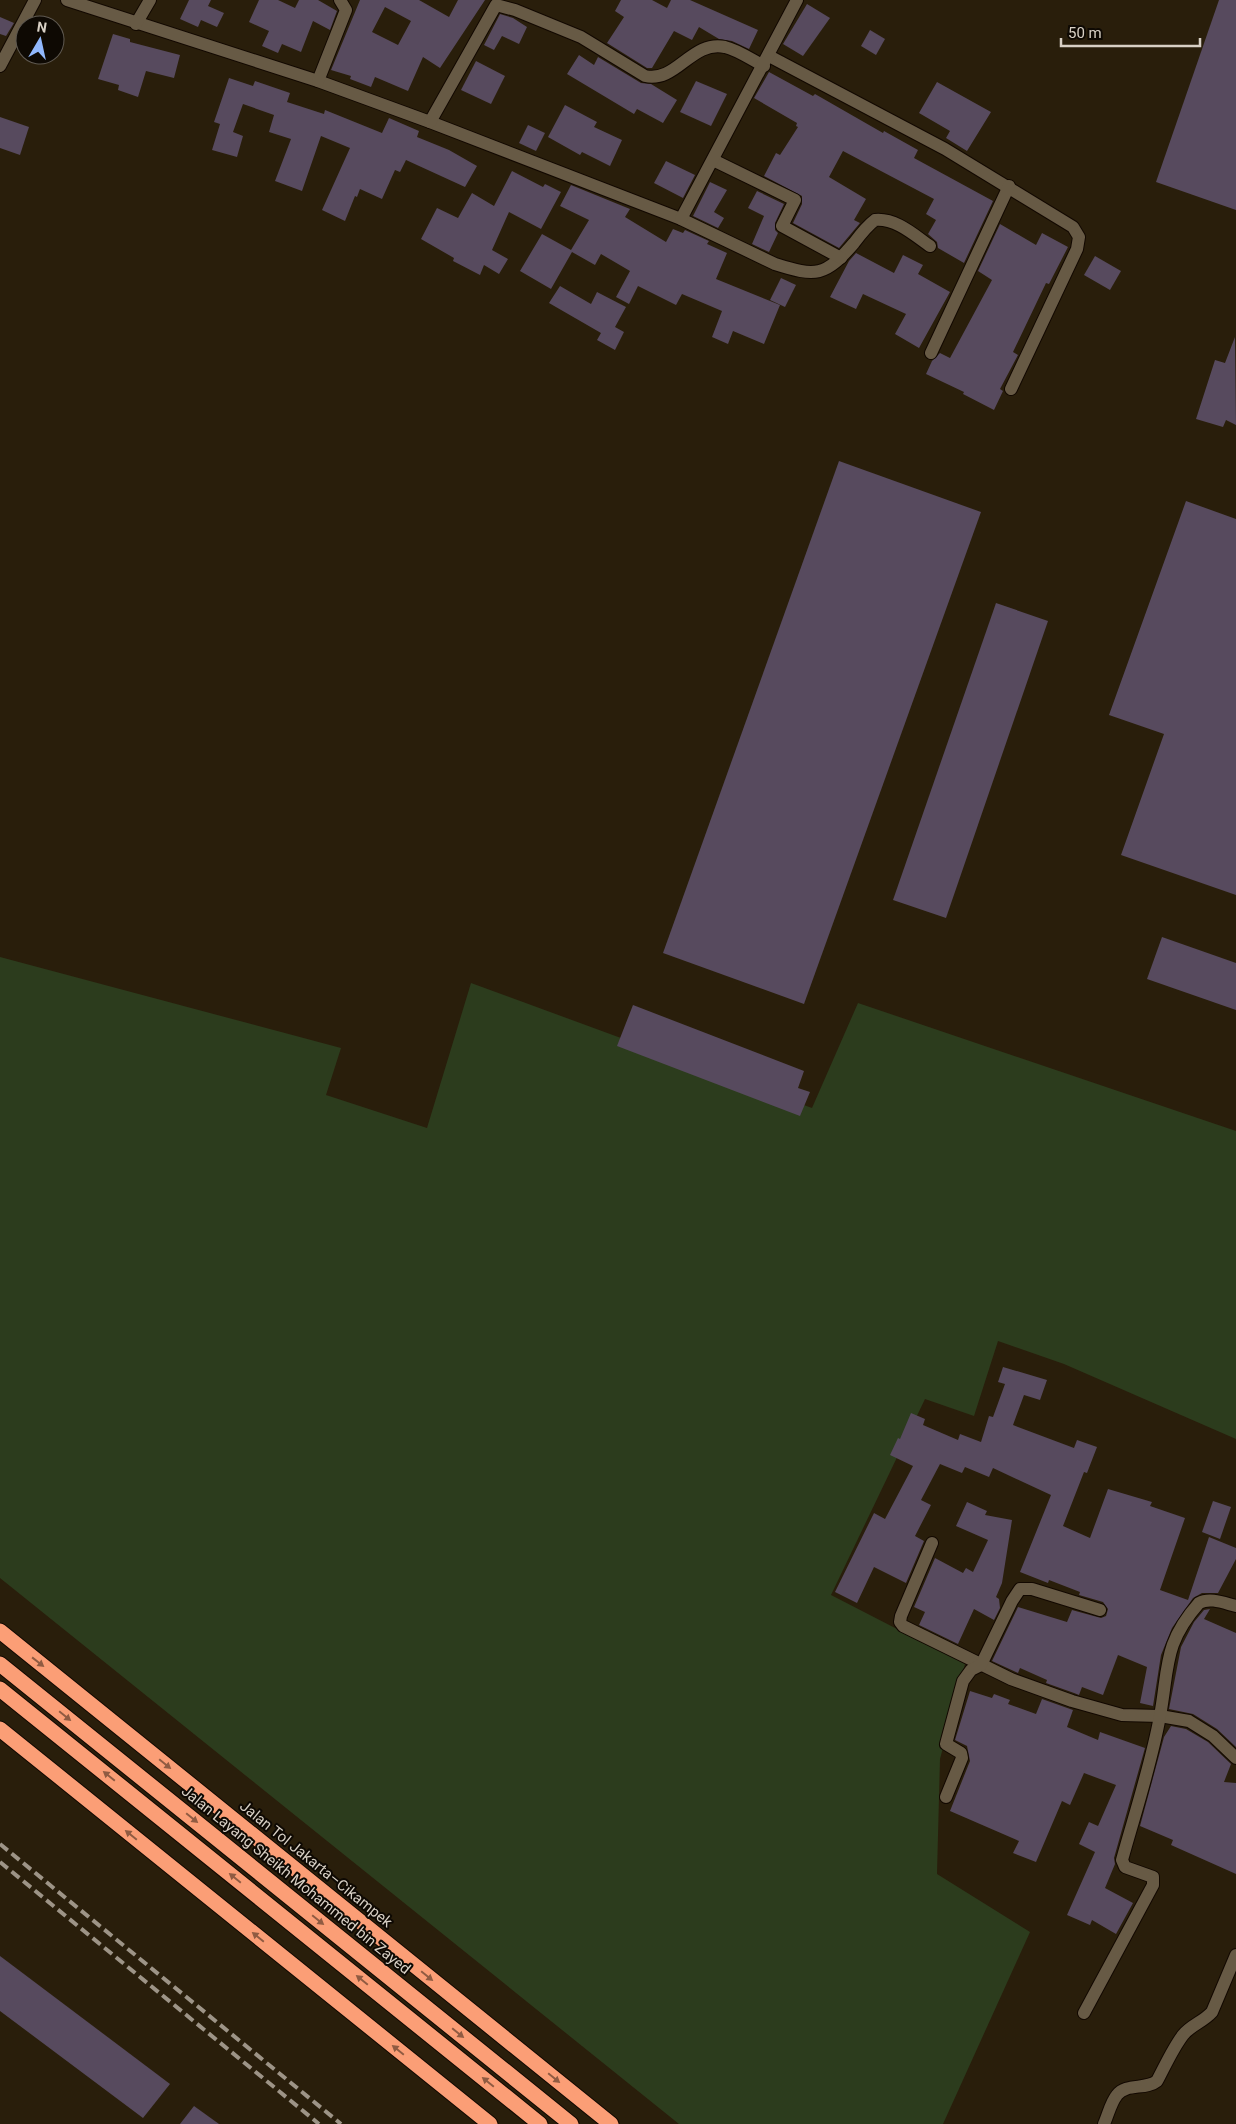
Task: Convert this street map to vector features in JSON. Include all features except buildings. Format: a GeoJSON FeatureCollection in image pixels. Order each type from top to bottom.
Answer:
{"type":"FeatureCollection","features":[{"type":"Feature","properties":{"kind":"highway","name":"Jalan Tol Jakarta–Cikampek"},"geometry":{"type":"LineString","coordinates":[[0,1632],[610,2124]]}},
{"type":"Feature","properties":{"kind":"highway","name":"Jalan Layang Sheikh Mohammed bin Zayed"},"geometry":{"type":"LineString","coordinates":[[0,1664],[570,2124]]}},
{"type":"Feature","properties":{"kind":"highway"},"geometry":{"type":"LineString","coordinates":[[0,1689],[540,2124]]}},
{"type":"Feature","properties":{"kind":"highway"},"geometry":{"type":"LineString","coordinates":[[0,1729],[490,2124]]}},
{"type":"Feature","properties":{"kind":"street"},"geometry":{"type":"LineString","coordinates":[[0,66],[35,0]]}},
{"type":"Feature","properties":{"kind":"street"},"geometry":{"type":"LineString","coordinates":[[67,0],[136,24],[318,81],[430,122],[682,219],[774,264],[805,273],[818,272],[841,258],[875,220],[885,219],[894,223],[930,246]]}},
{"type":"Feature","properties":{"kind":"street"},"geometry":{"type":"LineString","coordinates":[[136,24],[150,0]]}},
{"type":"Feature","properties":{"kind":"street"},"geometry":{"type":"LineString","coordinates":[[318,81],[346,10],[340,0]]}},
{"type":"Feature","properties":{"kind":"street"},"geometry":{"type":"LineString","coordinates":[[682,219],[766,61],[789,12],[797,0]]}},
{"type":"Feature","properties":{"kind":"street"},"geometry":{"type":"LineString","coordinates":[[430,122],[496,5],[515,10],[581,37],[645,76],[653,78],[662,77],[694,53],[711,47],[725,47],[766,61],[886,116],[1009,186],[1073,227],[1079,237],[1068,271],[1011,389]]}},
{"type":"Feature","properties":{"kind":"street"},"geometry":{"type":"LineString","coordinates":[[714,160],[796,200],[782,226],[841,258]]}},
{"type":"Feature","properties":{"kind":"street"},"geometry":{"type":"LineString","coordinates":[[931,353],[1009,186]]}},
{"type":"Feature","properties":{"kind":"street"},"geometry":{"type":"LineString","coordinates":[[932,1543],[900,1622],[903,1626],[1011,1679],[1072,1701],[1122,1715],[1160,1716],[1189,1721],[1213,1736],[1236,1758]]}},
{"type":"Feature","properties":{"kind":"street"},"geometry":{"type":"LineString","coordinates":[[946,1797],[962,1758],[961,1753],[947,1747],[946,1741],[963,1681],[971,1670],[981,1665],[1012,1600],[1020,1588],[1032,1589],[1100,1610]]}},
{"type":"Feature","properties":{"kind":"street"},"geometry":{"type":"LineString","coordinates":[[1084,2013],[1154,1885],[1153,1877],[1125,1867],[1122,1860],[1160,1716],[1166,1663],[1171,1647],[1193,1610],[1204,1600],[1236,1606]]}},
{"type":"Feature","properties":{"kind":"street"},"geometry":{"type":"LineString","coordinates":[[1104,2124],[1116,2095],[1124,2089],[1151,2086],[1157,2081],[1183,2035],[1192,2026],[1205,2020],[1212,2012],[1236,1956]]}},
{"type":"Feature","properties":{"kind":"green space"},"geometry":{"type":"Polygon","coordinates":[[[0,957],[341,1048],[326,1095],[427,1128],[471,983],[812,1108],[858,1003],[1236,1131],[1236,1439],[1064,1364],[998,1341],[974,1416],[925,1399],[831,1595],[965,1664],[940,1759],[937,1874],[1030,1932],[943,2124],[679,2124],[0,1578],[0,957]]]}},
{"type":"Feature","properties":{"kind":"railway"},"geometry":{"type":"LineString","coordinates":[[0,1844],[341,2124]]}},
{"type":"Feature","properties":{"kind":"railway"},"geometry":{"type":"LineString","coordinates":[[0,1862],[319,2124]]}}]}
